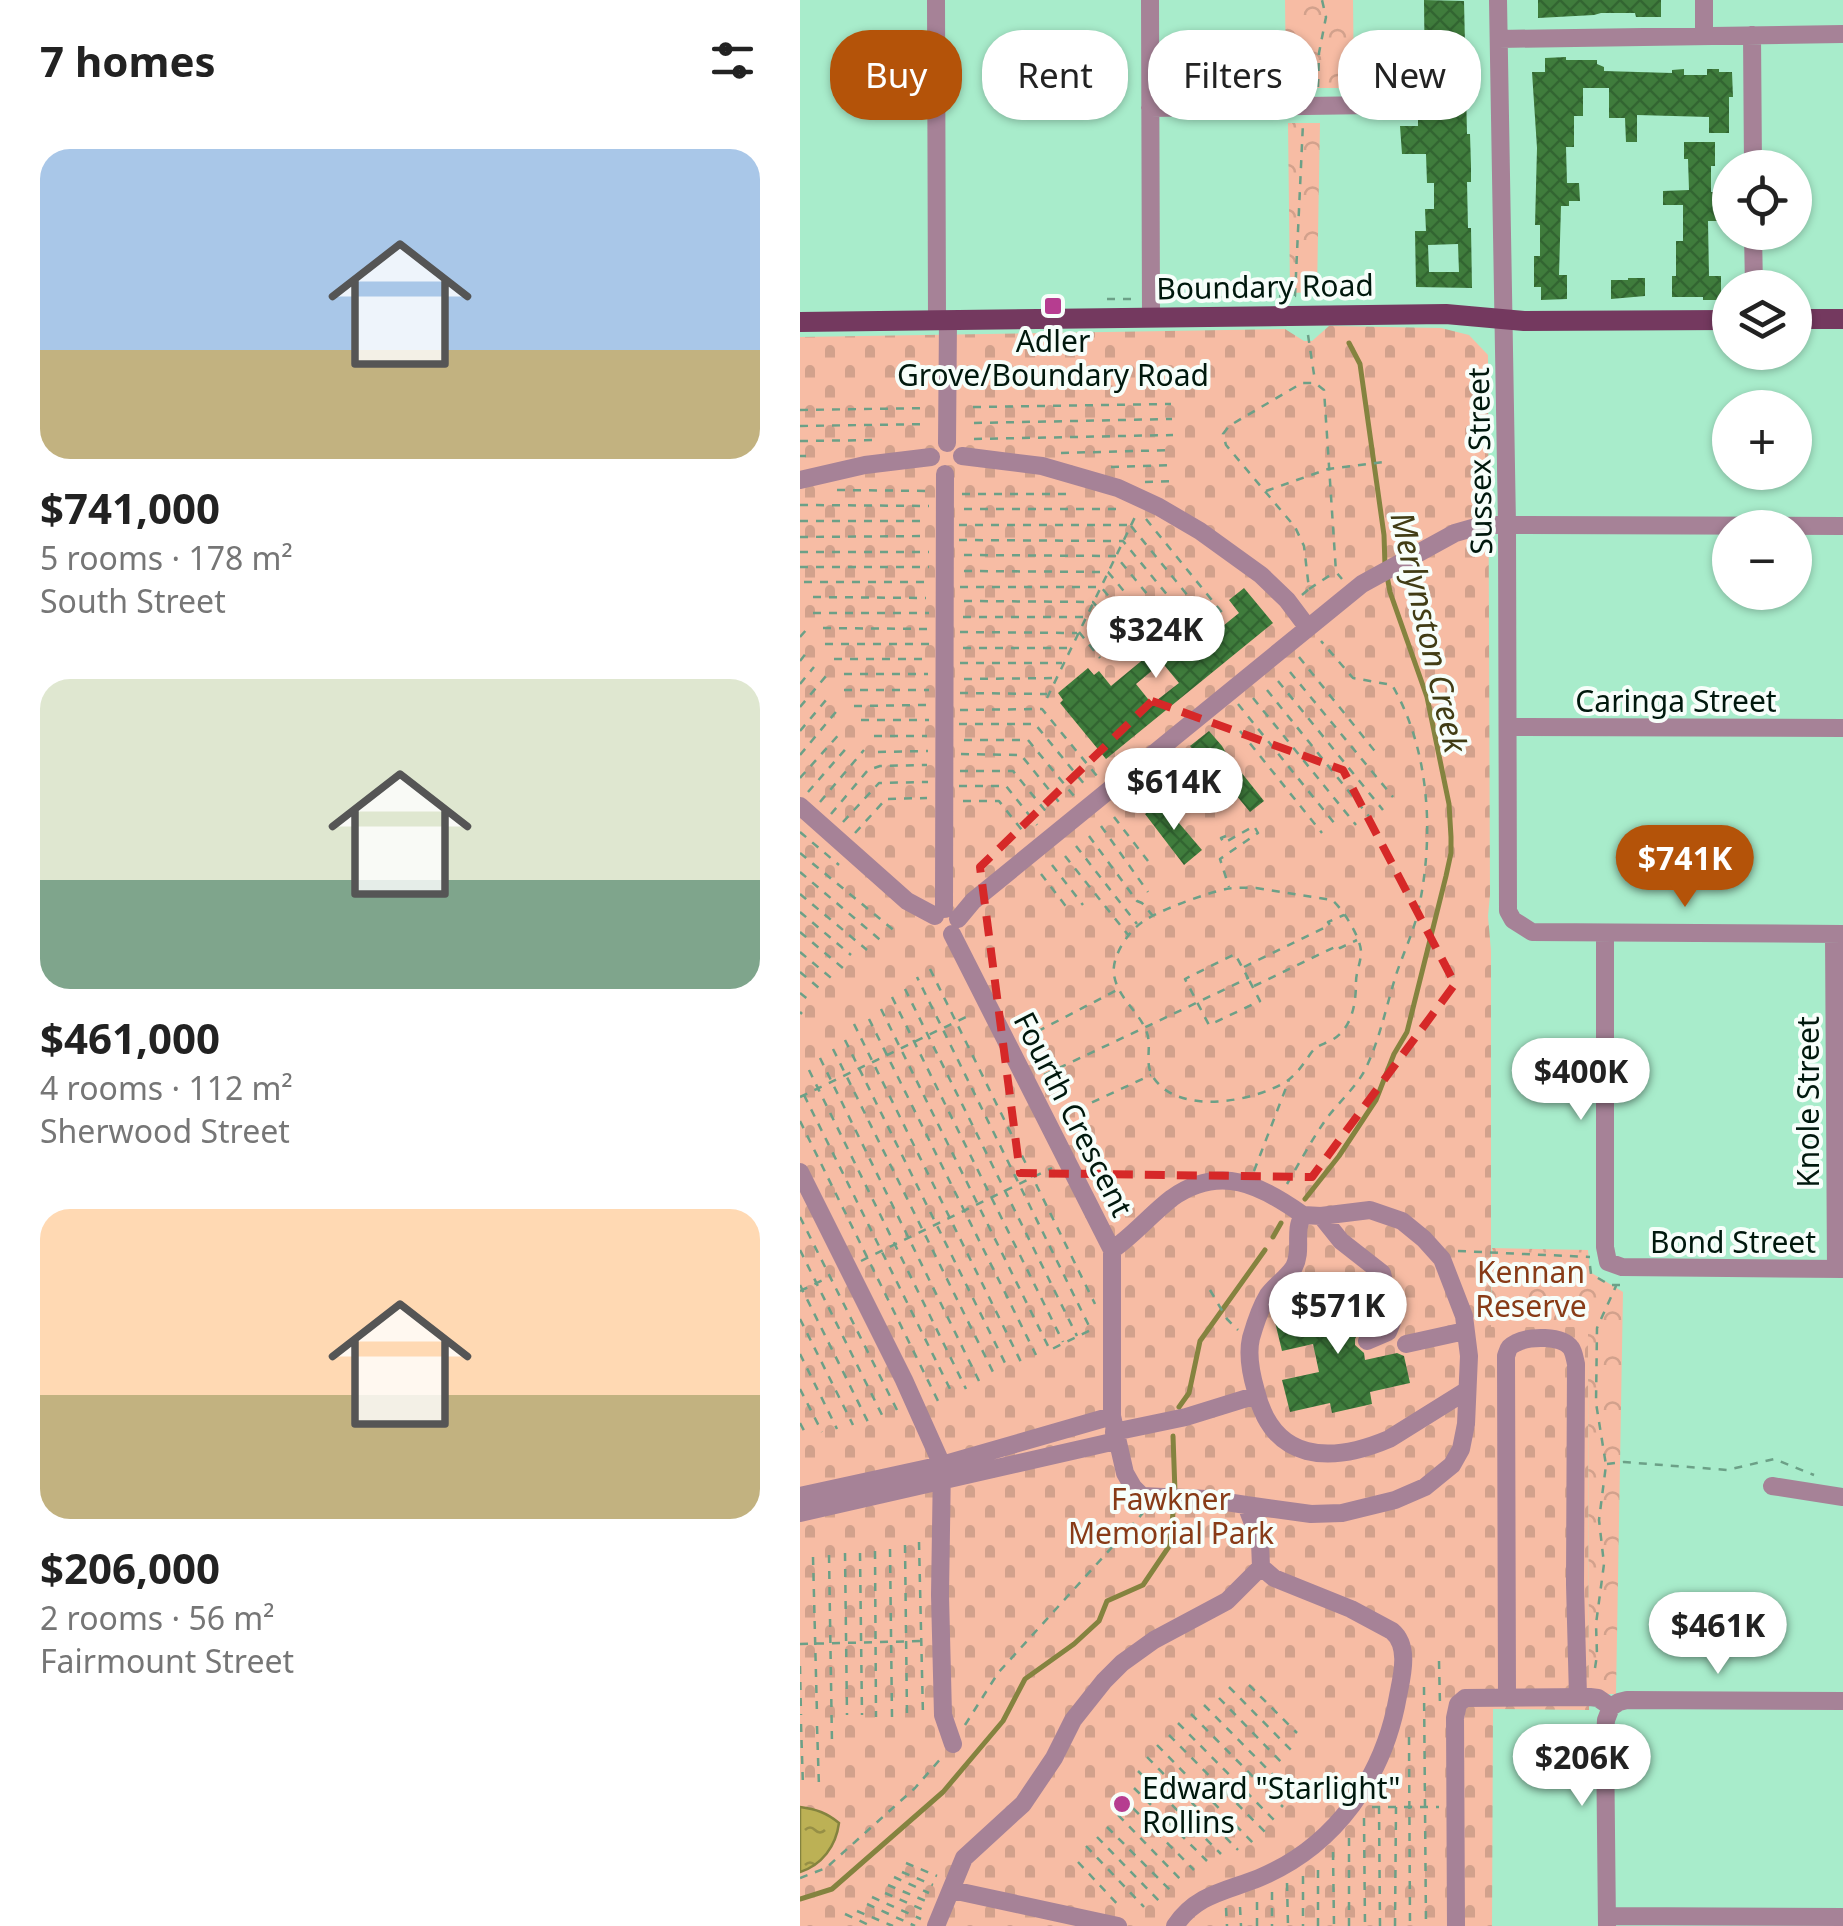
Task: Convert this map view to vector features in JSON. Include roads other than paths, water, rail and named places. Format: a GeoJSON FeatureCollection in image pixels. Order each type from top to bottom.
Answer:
{"type":"FeatureCollection","features":[{"type":"Feature","properties":{"kind":"main road","name":"Boundary Road"},"geometry":{"type":"LineString","coordinates":[[800,322],[1150,317],[1300,306],[1503,319],[1712,320]]}},
{"type":"Feature","properties":{"kind":"main road"},"geometry":{"type":"LineString","coordinates":[[1812,319],[1843,319]]}},
{"type":"Feature","properties":{"kind":"street"},"geometry":{"type":"LineString","coordinates":[[936,0],[942,320],[958,469],[946,784],[947,920]]}},
{"type":"Feature","properties":{"kind":"street"},"geometry":{"type":"LineString","coordinates":[[1150,0],[1150,30]]}},
{"type":"Feature","properties":{"kind":"street","name":"Sussex Street"},"geometry":{"type":"LineString","coordinates":[[1498,0],[1507,525],[1506,900],[1513,920],[1532,932],[1604,933]]}},
{"type":"Feature","properties":{"kind":"street"},"geometry":{"type":"LineString","coordinates":[[1704,0],[1704,35]]}},
{"type":"Feature","properties":{"kind":"street"},"geometry":{"type":"LineString","coordinates":[[1499,39],[1843,34]]}},
{"type":"Feature","properties":{"kind":"street"},"geometry":{"type":"LineString","coordinates":[[1752,35],[1753,150]]}},
{"type":"Feature","properties":{"kind":"street"},"geometry":{"type":"LineString","coordinates":[[1150,120],[1150,317]]}},
{"type":"Feature","properties":{"kind":"street"},"geometry":{"type":"LineString","coordinates":[[951,619],[932,458],[935,449],[1042,466],[1118,488],[1159,507],[1261,574],[1308,628]]}},
{"type":"Feature","properties":{"kind":"street"},"geometry":{"type":"LineString","coordinates":[[800,480],[865,465],[932,458]]}},
{"type":"Feature","properties":{"kind":"street"},"geometry":{"type":"LineString","coordinates":[[947,920],[1351,593],[1376,575],[1455,533],[1472,526],[1507,525],[1843,526]]}},
{"type":"Feature","properties":{"kind":"street","name":"Caringa Street"},"geometry":{"type":"LineString","coordinates":[[1508,727],[1843,728]]}},
{"type":"Feature","properties":{"kind":"street","name":"Fourth Crescent"},"geometry":{"type":"LineString","coordinates":[[818,821],[907,901],[947,920],[1112,1250],[1114,1430],[1125,1473],[1133,1487],[1142,1496],[1246,1505]]}},
{"type":"Feature","properties":{"kind":"street"},"geometry":{"type":"LineString","coordinates":[[1604,933],[1838,934]]}},
{"type":"Feature","properties":{"kind":"street","name":"Bond Street"},"geometry":{"type":"LineString","coordinates":[[1604,933],[1614,1262],[1839,1269]]}},
{"type":"Feature","properties":{"kind":"street","name":"Knole Street"},"geometry":{"type":"LineString","coordinates":[[1838,934],[1839,1269]]}},
{"type":"Feature","properties":{"kind":"street"},"geometry":{"type":"LineString","coordinates":[[800,1172],[904,1380],[943,1473],[943,1715],[953,1744]]}},
{"type":"Feature","properties":{"kind":"street"},"geometry":{"type":"LineString","coordinates":[[1112,1250],[1189,1188],[1224,1180],[1249,1185],[1312,1216],[1382,1273],[1392,1322],[1388,1332],[1366,1340]]}},
{"type":"Feature","properties":{"kind":"street"},"geometry":{"type":"LineString","coordinates":[[929,1919],[943,1884],[964,1858],[1023,1804],[1054,1758],[1073,1720],[1122,1662],[1227,1601],[1261,1568],[1260,1542],[1246,1505],[1312,1514],[1377,1506],[1424,1487],[1452,1465],[1461,1449],[1466,1424],[1469,1356],[1464,1316],[1442,1259],[1402,1221],[1370,1210],[1312,1216],[1297,1224],[1300,1246],[1294,1268],[1268,1295],[1251,1338],[1250,1367],[1256,1396],[1276,1435],[1299,1450],[1327,1454],[1355,1451],[1389,1439],[1466,1392]]}},
{"type":"Feature","properties":{"kind":"street"},"geometry":{"type":"LineString","coordinates":[[1406,1344],[1465,1331]]}},
{"type":"Feature","properties":{"kind":"street"},"geometry":{"type":"LineString","coordinates":[[1507,1698],[1506,1356],[1508,1349],[1519,1341],[1556,1339],[1571,1348],[1576,1364],[1575,1584],[1584,1698]]}},
{"type":"Feature","properties":{"kind":"street"},"geometry":{"type":"LineString","coordinates":[[800,1513],[943,1473],[1114,1430],[1186,1417],[1256,1396]]}},
{"type":"Feature","properties":{"kind":"street"},"geometry":{"type":"LineString","coordinates":[[800,1496],[943,1473],[1114,1430]]}},
{"type":"Feature","properties":{"kind":"street"},"geometry":{"type":"LineString","coordinates":[[1772,1486],[1843,1497]]}},
{"type":"Feature","properties":{"kind":"street"},"geometry":{"type":"LineString","coordinates":[[1175,1926],[1194,1903],[1268,1874],[1316,1844],[1342,1820],[1364,1788],[1392,1726],[1402,1669],[1402,1645],[1397,1634],[1351,1609],[1274,1578],[1261,1568]]}},
{"type":"Feature","properties":{"kind":"street"},"geometry":{"type":"LineString","coordinates":[[1456,1926],[1458,1683]]}},
{"type":"Feature","properties":{"kind":"street"},"geometry":{"type":"LineString","coordinates":[[1458,1704],[1465,1698],[1598,1698],[1611,1708]]}},
{"type":"Feature","properties":{"kind":"street"},"geometry":{"type":"LineString","coordinates":[[1843,1701],[1627,1700],[1611,1708],[1605,1736],[1607,1921],[1843,1917]]}},
{"type":"Feature","properties":{"kind":"street"},"geometry":{"type":"LineString","coordinates":[[943,1884],[1120,1918]]}},
{"type":"Feature","properties":{"kind":"water"},"geometry":{"type":"Polygon","coordinates":[[[800,1807],[821,1812],[839,1823],[827,1854],[800,1872],[800,1807]]]}},
{"type":"Feature","properties":{"kind":"waterway","name":"Merlynston Creek"},"geometry":{"type":"LineString","coordinates":[[1349,343],[1360,364],[1385,566]]}},
{"type":"Feature","properties":{"kind":"waterway","name":"Merlynston Creek"},"geometry":{"type":"LineString","coordinates":[[1305,1199],[1376,1100],[1407,1032],[1451,853],[1449,804],[1427,697],[1387,576]]}},
{"type":"Feature","properties":{"kind":"waterway","name":"Merlynston Creek"},"geometry":{"type":"LineString","coordinates":[[1273,1237],[1281,1223]]}},
{"type":"Feature","properties":{"kind":"waterway","name":"Merlynston Creek"},"geometry":{"type":"LineString","coordinates":[[1179,1407],[1189,1393],[1200,1341],[1265,1250]]}},
{"type":"Feature","properties":{"kind":"waterway","name":"Merlynston Creek"},"geometry":{"type":"LineString","coordinates":[[1173,1436],[1175,1492]]}},
{"type":"Feature","properties":{"kind":"waterway","name":"Merlynston Creek"},"geometry":{"type":"LineString","coordinates":[[800,1899],[832,1889],[943,1792],[1003,1721],[1025,1679],[1099,1621],[1107,1601],[1143,1585],[1170,1545],[1174,1502]]}},
{"type":"Feature","properties":{"kind":"place","name":"Adler Grove/Boundary Road"},"geometry":{"type":"Point","coordinates":[1053,306]}},
{"type":"Feature","properties":{"kind":"place","name":"Edward \"Starlight\" Rollins"},"geometry":{"type":"Point","coordinates":[1122,1804]}},
{"type":"Feature","properties":{"kind":"park label","name":"Kennan Reserve"},"geometry":{"type":"Point","coordinates":[1531,1288]}},
{"type":"Feature","properties":{"kind":"park label","name":"Fawkner Memorial Park"},"geometry":{"type":"Point","coordinates":[1171,1515]}}]}
